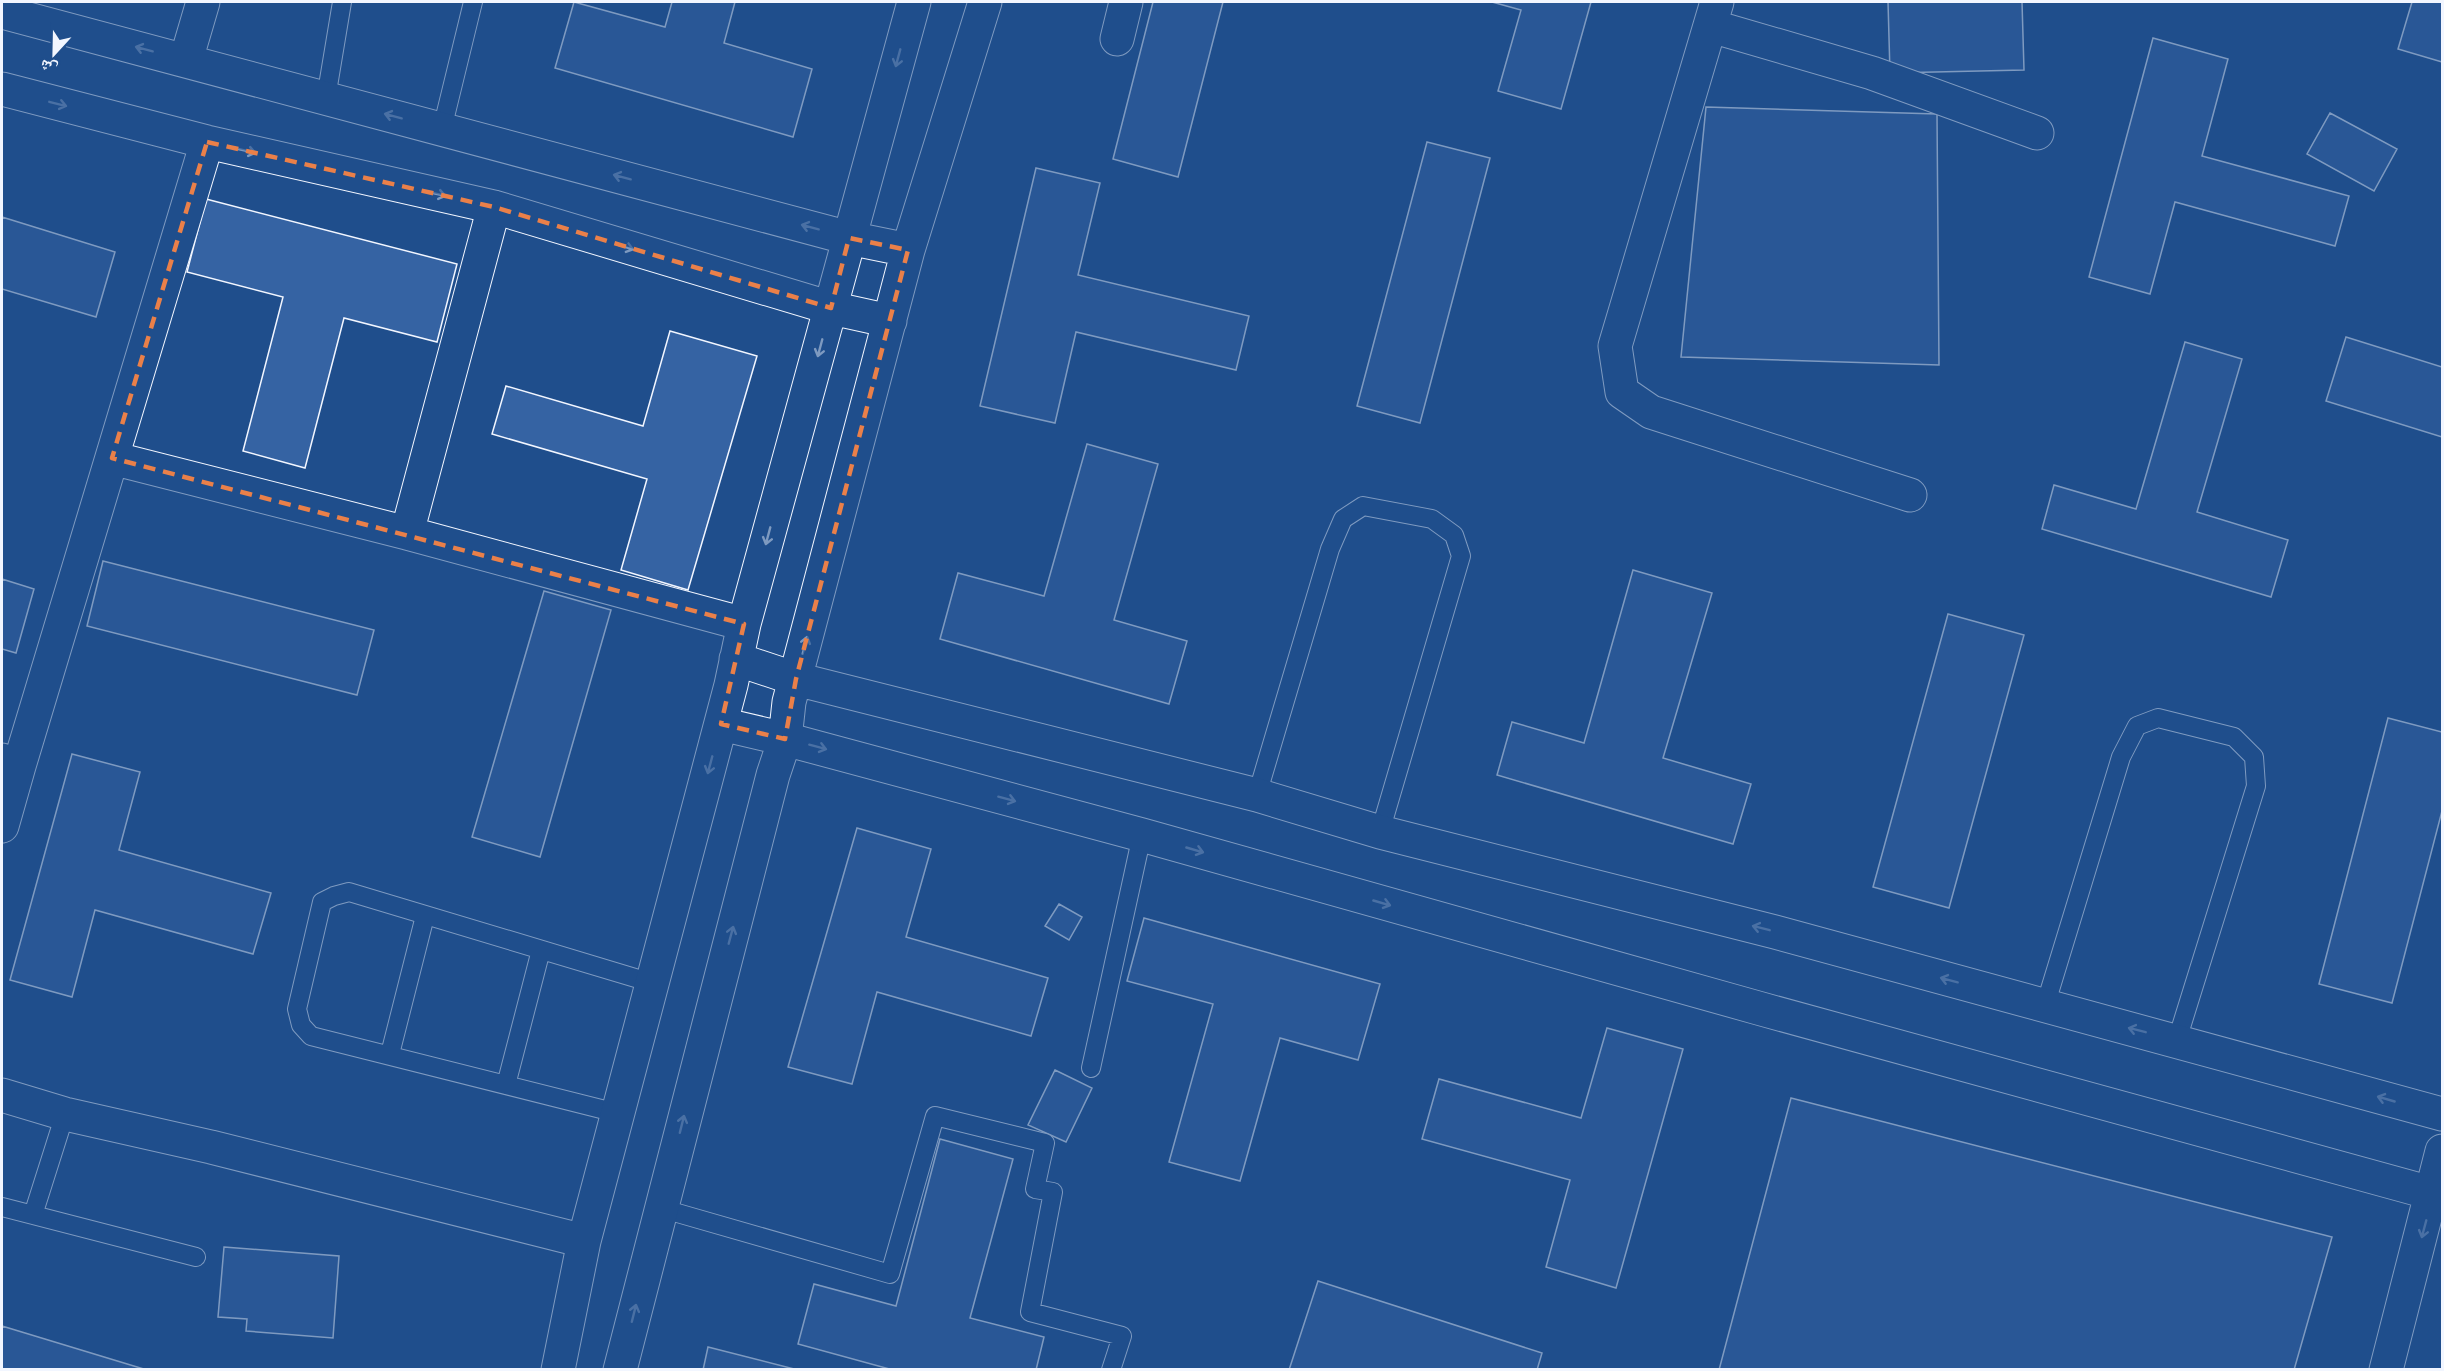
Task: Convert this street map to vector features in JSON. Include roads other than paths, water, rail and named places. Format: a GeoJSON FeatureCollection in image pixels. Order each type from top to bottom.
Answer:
{"type":"FeatureCollection","features":[{"type":"Feature","properties":{"kind":"street"},"geometry":{"type":"LineString","coordinates":[[186,60],[203,2]]}},
{"type":"Feature","properties":{"kind":"street"},"geometry":{"type":"LineString","coordinates":[[558,1370],[584,1241],[721,724],[744,624],[914,2]]}},
{"type":"Feature","properties":{"kind":"street"},"geometry":{"type":"LineString","coordinates":[[620,1370],[772,776],[785,739],[789,702],[908,250],[985,2]]}},
{"type":"Feature","properties":{"kind":"street"},"geometry":{"type":"LineString","coordinates":[[1117,39],[1126,2]]}},
{"type":"Feature","properties":{"kind":"street"},"geometry":{"type":"LineString","coordinates":[[2,12],[849,238],[908,250]]}},
{"type":"Feature","properties":{"kind":"street"},"geometry":{"type":"LineString","coordinates":[[1910,495],[1651,412],[1622,392],[1615,346],[1714,14],[2037,133]]}},
{"type":"Feature","properties":{"kind":"street"},"geometry":{"type":"LineString","coordinates":[[2,89],[207,142],[494,207],[831,308],[890,321]]}},
{"type":"Feature","properties":{"kind":"street"},"geometry":{"type":"LineString","coordinates":[[2,826],[10,763],[112,458],[207,142]]}},
{"type":"Feature","properties":{"kind":"street"},"geometry":{"type":"LineString","coordinates":[[407,533],[494,207]]}},
{"type":"Feature","properties":{"kind":"street"},"geometry":{"type":"LineString","coordinates":[[112,458],[407,533],[744,624]]}},
{"type":"Feature","properties":{"kind":"street"},"geometry":{"type":"LineString","coordinates":[[736,659],[795,679],[1257,795],[1380,832],[1775,932],[2442,1114]]}},
{"type":"Feature","properties":{"kind":"street"},"geometry":{"type":"LineString","coordinates":[[721,724],[785,739],[1142,835],[2438,1195]]}},
{"type":"Feature","properties":{"kind":"street"},"geometry":{"type":"LineString","coordinates":[[2,1095],[65,1114],[212,1147],[584,1241]]}},
{"type":"Feature","properties":{"kind":"street"},"geometry":{"type":"LineString","coordinates":[[2386,1370],[2438,1195],[2442,1151]]}},
{"type":"Feature","properties":{"kind":"lane"},"geometry":{"type":"LineString","coordinates":[[326,98],[342,2]]}},
{"type":"Feature","properties":{"kind":"lane"},"geometry":{"type":"LineString","coordinates":[[442,129],[473,2]]}},
{"type":"Feature","properties":{"kind":"lane"},"geometry":{"type":"LineString","coordinates":[[1257,795],[1330,549],[1343,519],[1363,506],[1432,519],[1454,535],[1461,556],[1380,832]]}},
{"type":"Feature","properties":{"kind":"lane"},"geometry":{"type":"LineString","coordinates":[[2045,1006],[2121,757],[2137,726],[2158,718],[2234,737],[2254,757],[2256,786],[2177,1040]]}},
{"type":"Feature","properties":{"kind":"lane"},"geometry":{"type":"LineString","coordinates":[[1091,1068],[1142,835]]}},
{"type":"Feature","properties":{"kind":"lane"},"geometry":{"type":"LineString","coordinates":[[618,1113],[311,1036],[301,1025],[297,1009],[322,902],[349,892],[652,983]]}},
{"type":"Feature","properties":{"kind":"lane"},"geometry":{"type":"LineString","coordinates":[[390,1054],[425,916]]}},
{"type":"Feature","properties":{"kind":"lane"},"geometry":{"type":"LineString","coordinates":[[507,1084],[541,950]]}},
{"type":"Feature","properties":{"kind":"lane"},"geometry":{"type":"LineString","coordinates":[[33,1215],[65,1114]]}},
{"type":"Feature","properties":{"kind":"lane"},"geometry":{"type":"LineString","coordinates":[[660,1208],[890,1274],[935,1116],[1045,1143],[1035,1189],[1053,1192],[1030,1312],[1122,1336],[1111,1370]]}},
{"type":"Feature","properties":{"kind":"lane"},"geometry":{"type":"LineString","coordinates":[[2,1207],[196,1257]]}}]}
